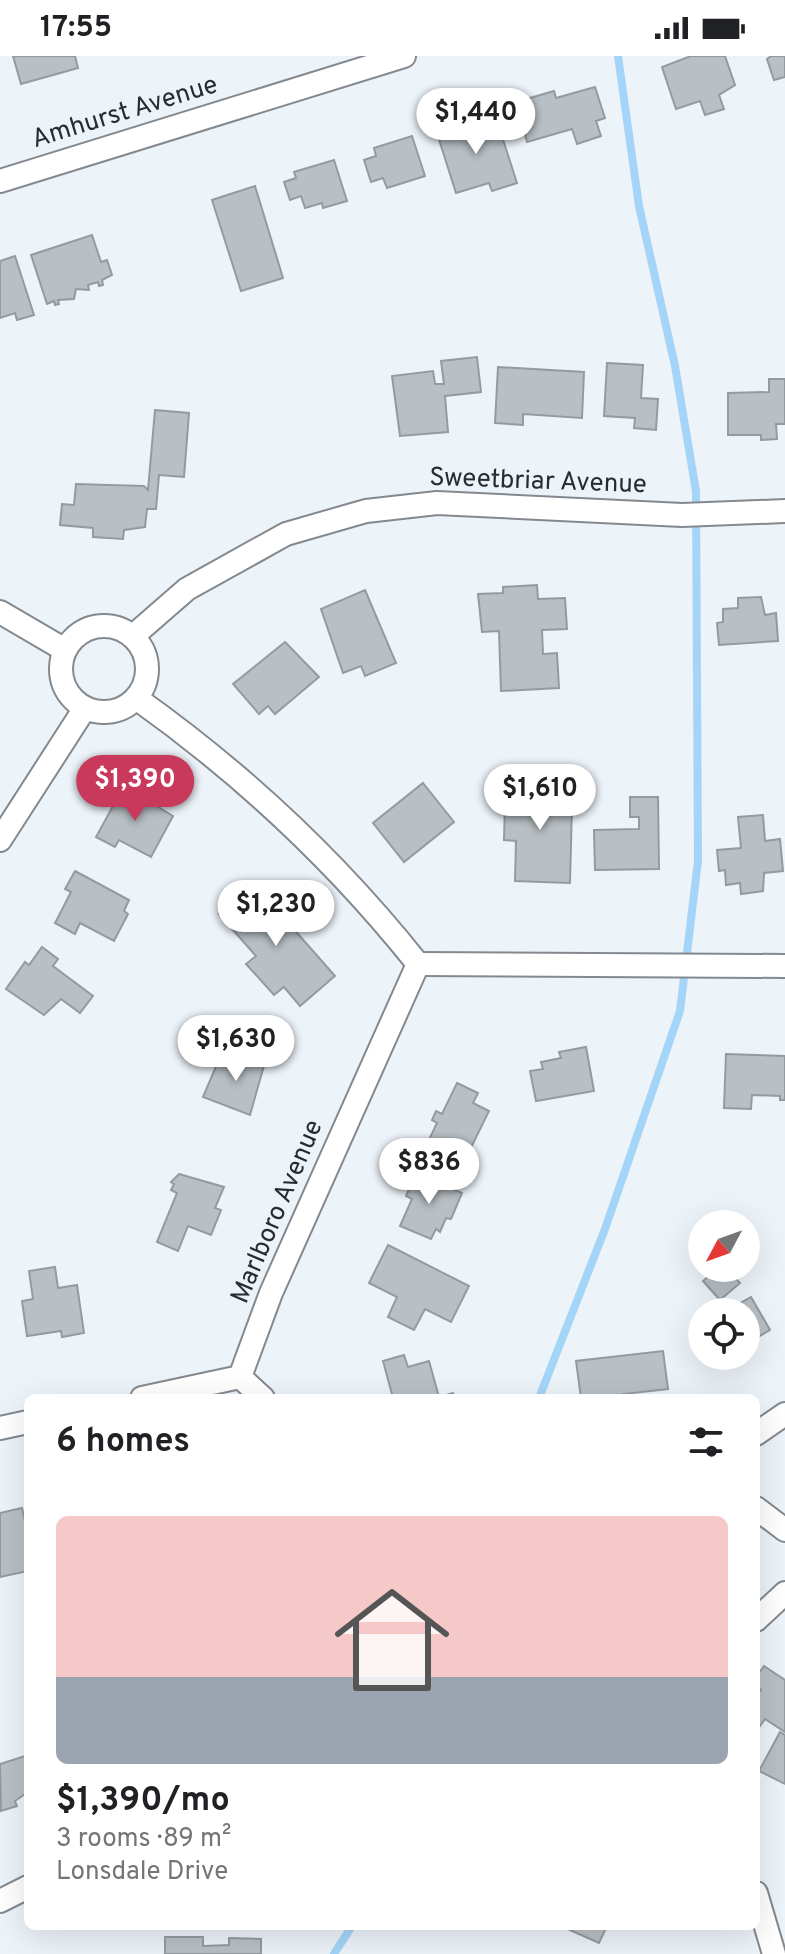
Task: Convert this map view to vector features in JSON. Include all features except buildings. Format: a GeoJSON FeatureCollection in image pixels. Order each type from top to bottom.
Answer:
{"type":"FeatureCollection","features":[{"type":"Feature","properties":{"kind":"street","name":"Amhurst Avenue"},"geometry":{"type":"LineString","coordinates":[[0,181],[404,56]]}},
{"type":"Feature","properties":{"kind":"street","name":"Sweetbriar Avenue"},"geometry":{"type":"LineString","coordinates":[[133,636],[187,589],[286,534],[366,511],[437,503],[706,516],[785,511]]}},
{"type":"Feature","properties":{"kind":"street"},"geometry":{"type":"LineString","coordinates":[[0,612],[65,650]]}},
{"type":"Feature","properties":{"kind":"street"},"geometry":{"type":"LineString","coordinates":[[108,625],[133,636],[147,660],[144,688],[136,698],[112,712],[85,708],[74,700],[61,677],[65,650],[81,631],[108,625]]}},
{"type":"Feature","properties":{"kind":"street"},"geometry":{"type":"LineString","coordinates":[[136,698],[185,732],[276,809],[353,886],[418,964],[785,966]]}},
{"type":"Feature","properties":{"kind":"street"},"geometry":{"type":"LineString","coordinates":[[0,840],[85,708]]}},
{"type":"Feature","properties":{"kind":"street","name":"Marlboro Avenue"},"geometry":{"type":"LineString","coordinates":[[240,1377],[271,1293],[418,964]]}},
{"type":"Feature","properties":{"kind":"street"},"geometry":{"type":"LineString","coordinates":[[161,1394],[240,1377],[259,1394]]}},
{"type":"Feature","properties":{"kind":"street"},"geometry":{"type":"LineString","coordinates":[[760,1431],[785,1414]]}},
{"type":"Feature","properties":{"kind":"street"},"geometry":{"type":"LineString","coordinates":[[0,1428],[24,1423]]}},
{"type":"Feature","properties":{"kind":"street"},"geometry":{"type":"LineString","coordinates":[[760,1511],[785,1530]]}},
{"type":"Feature","properties":{"kind":"street"},"geometry":{"type":"LineString","coordinates":[[760,1616],[785,1593]]}},
{"type":"Feature","properties":{"kind":"street"},"geometry":{"type":"LineString","coordinates":[[0,1901],[24,1889]]}},
{"type":"Feature","properties":{"kind":"street"},"geometry":{"type":"LineString","coordinates":[[760,1907],[774,1954]]}},
{"type":"Feature","properties":{"kind":"waterway"},"geometry":{"type":"LineString","coordinates":[[541,1394],[605,1229],[680,1011],[698,861],[696,491],[675,366],[639,206],[618,56]]}},
{"type":"Feature","properties":{"kind":"waterway"},"geometry":{"type":"LineString","coordinates":[[334,1954],[349,1930]]}}]}
